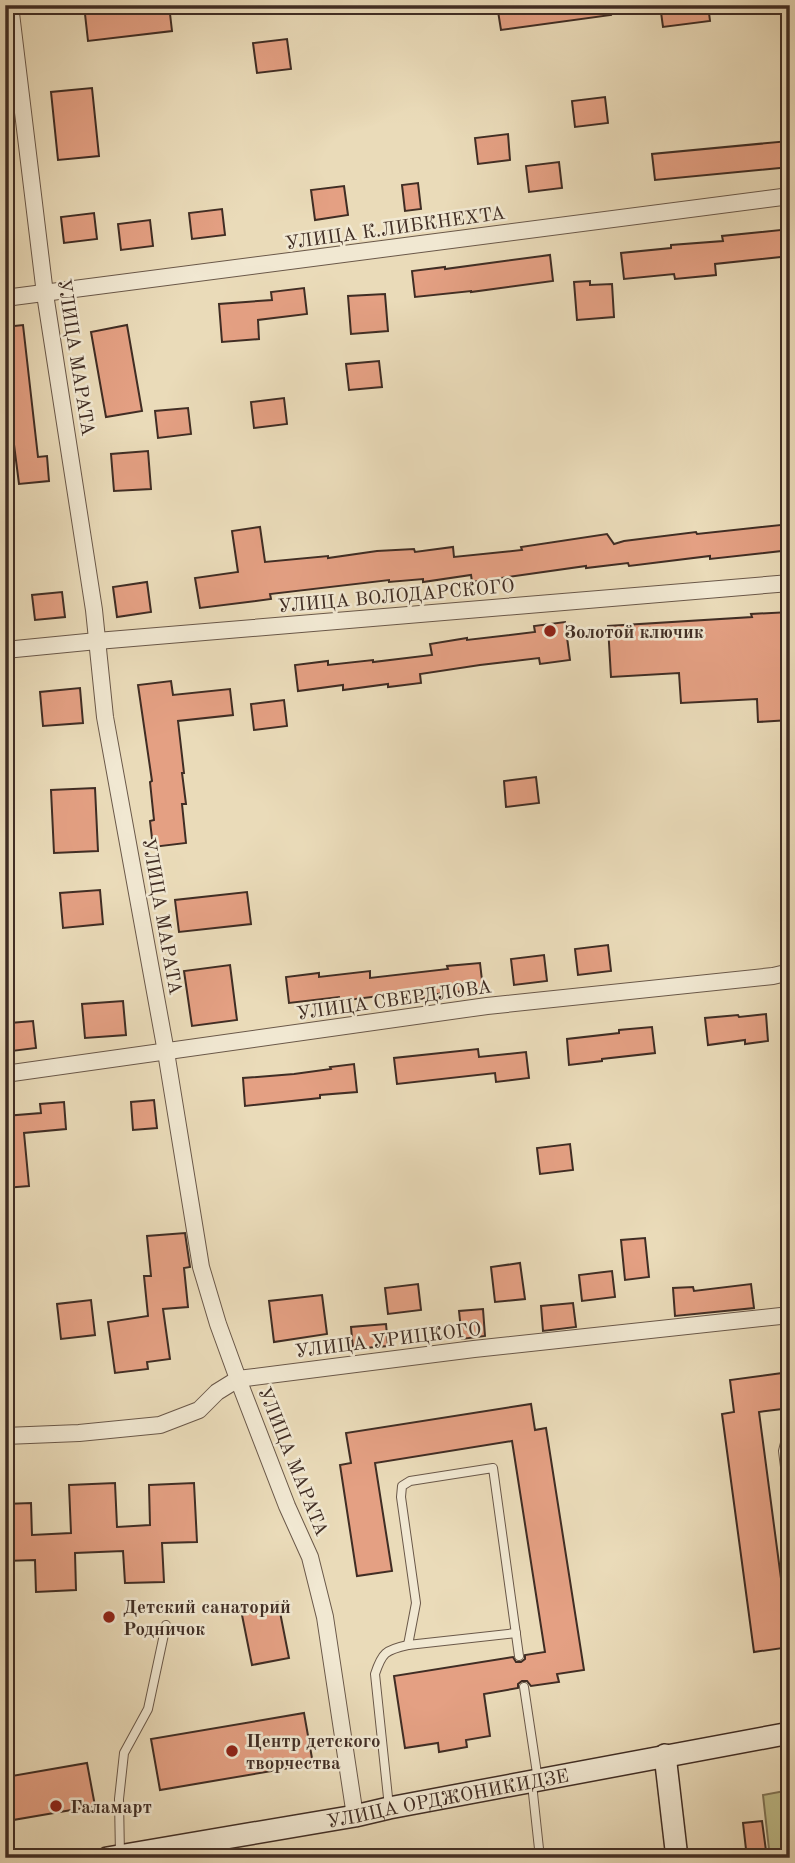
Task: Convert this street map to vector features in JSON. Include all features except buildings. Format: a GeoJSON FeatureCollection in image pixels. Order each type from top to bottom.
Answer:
{"type":"FeatureCollection","features":[{"type":"Feature","properties":{"kind":"main road","name":"УЛИЦА ОРДЖОНИКИДЗЕ"},"geometry":{"type":"LineString","coordinates":[[114,1857],[155,1854],[790,1733]]}},
{"type":"Feature","properties":{"kind":"main road"},"geometry":{"type":"LineString","coordinates":[[665,1755],[677,1858]]}},
{"type":"Feature","properties":{"kind":"street","name":"УЛИЦА МАРАТА"},"geometry":{"type":"LineString","coordinates":[[10,5],[45,294],[94,610],[105,717],[166,1052],[201,1267],[238,1379],[287,1506],[310,1557],[325,1617],[355,1816]]}},
{"type":"Feature","properties":{"kind":"street","name":"УЛИЦА К.ЛИБКНЕХТА"},"geometry":{"type":"LineString","coordinates":[[5,298],[790,196]]}},
{"type":"Feature","properties":{"kind":"street","name":"УЛИЦА ВОЛОДАРСКОГО"},"geometry":{"type":"LineString","coordinates":[[5,650],[790,583]]}},
{"type":"Feature","properties":{"kind":"street","name":"УЛИЦА СВЕРДЛОВА"},"geometry":{"type":"LineString","coordinates":[[5,1074],[487,1006],[790,972]]}},
{"type":"Feature","properties":{"kind":"street","name":"УЛИЦА УРИЦКОГО"},"geometry":{"type":"LineString","coordinates":[[5,1436],[79,1433],[160,1425],[199,1410],[217,1392],[238,1379],[474,1349],[790,1315]]}},
{"type":"Feature","properties":{"kind":"lane"},"geometry":{"type":"LineString","coordinates":[[790,1436],[786,1439],[783,1451],[790,1507]]}},
{"type":"Feature","properties":{"kind":"lane"},"geometry":{"type":"LineString","coordinates":[[408,1645],[416,1603],[401,1497],[402,1486],[410,1481],[493,1468],[519,1656]]}},
{"type":"Feature","properties":{"kind":"lane"},"geometry":{"type":"LineString","coordinates":[[114,1857],[124,1753],[148,1709],[166,1625]]}},
{"type":"Feature","properties":{"kind":"lane"},"geometry":{"type":"LineString","coordinates":[[389,1808],[375,1674],[381,1657],[393,1648],[408,1645],[516,1633]]}},
{"type":"Feature","properties":{"kind":"lane"},"geometry":{"type":"LineString","coordinates":[[524,1687],[535,1780],[540,1858]]}},
{"type":"Feature","properties":{"kind":"shaded area"},"geometry":{"type":"Polygon","coordinates":[[[790,1790],[790,1858],[770,1858],[763,1795],[790,1790]]]}},
{"type":"Feature","properties":{"kind":"place","name":"Золотой ключик"},"geometry":{"type":"Point","coordinates":[550,631]}},
{"type":"Feature","properties":{"kind":"place","name":"Детский санаторий Родничок"},"geometry":{"type":"Point","coordinates":[109,1617]}},
{"type":"Feature","properties":{"kind":"place","name":"Центр детского творчества"},"geometry":{"type":"Point","coordinates":[232,1751]}},
{"type":"Feature","properties":{"kind":"place","name":"Галамарт"},"geometry":{"type":"Point","coordinates":[56,1806]}}]}
